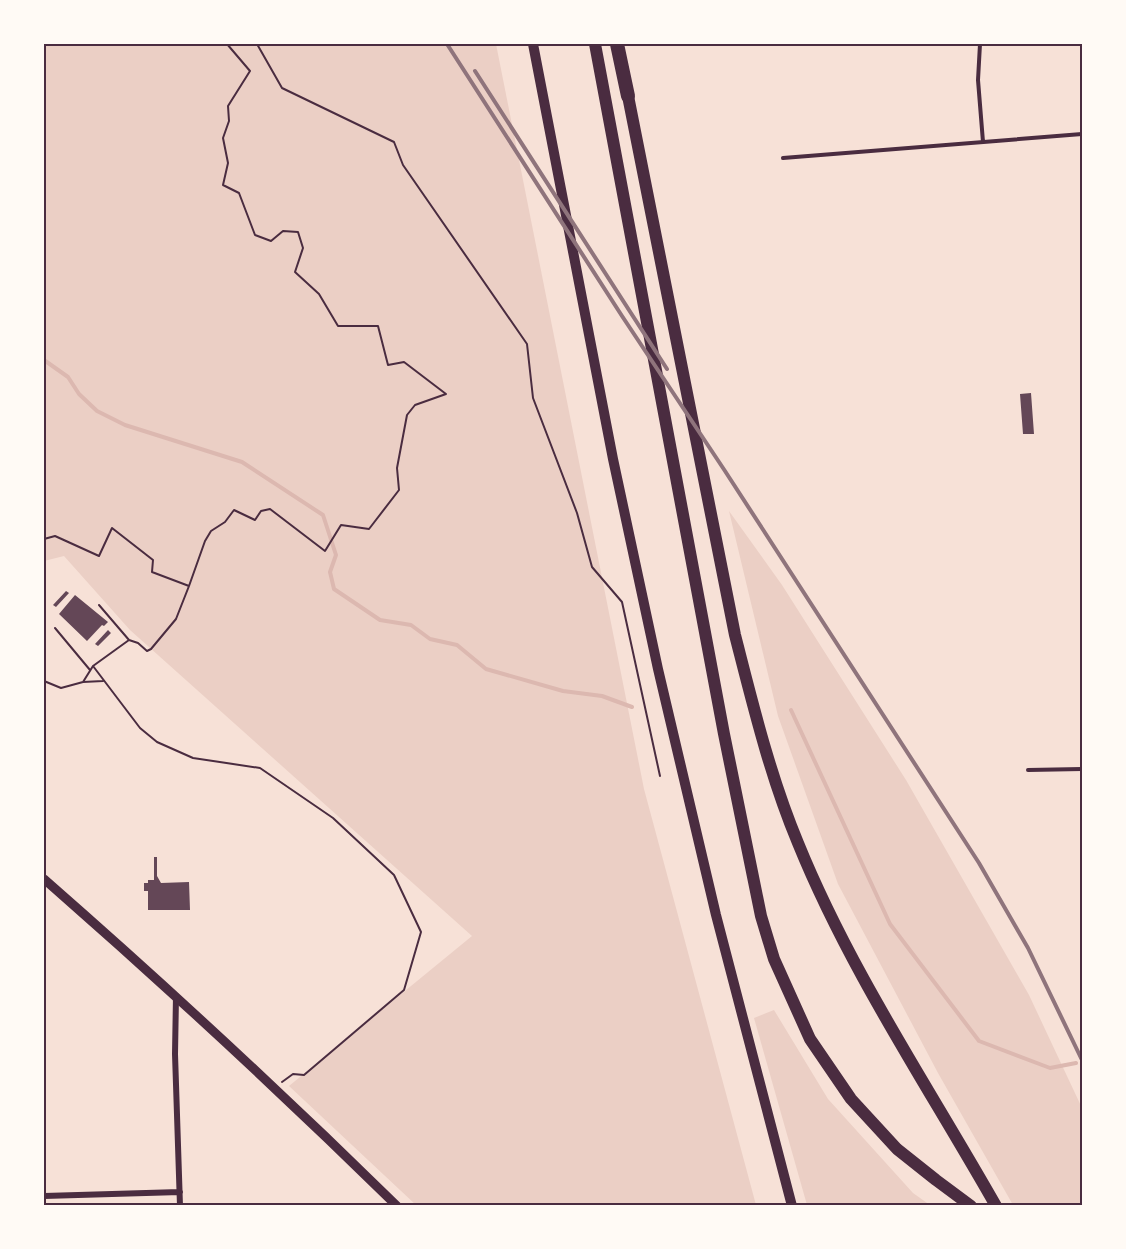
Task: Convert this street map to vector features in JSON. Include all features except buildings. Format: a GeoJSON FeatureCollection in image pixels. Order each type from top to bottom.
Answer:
{"type":"FeatureCollection","features":[{"type":"Feature","properties":{"kind":"highway"},"geometry":{"type":"LineString","coordinates":[[617,44],[628,96]]}},
{"type":"Feature","properties":{"kind":"highway"},"geometry":{"type":"LineString","coordinates":[[622,44],[628,96]]}},
{"type":"Feature","properties":{"kind":"main road"},"geometry":{"type":"LineString","coordinates":[[533,44],[626,523],[681,770],[744,1027],[792,1206]]}},
{"type":"Feature","properties":{"kind":"main road"},"geometry":{"type":"LineString","coordinates":[[595,44],[724,734],[761,916],[774,959],[810,1039],[851,1099],[897,1149],[971,1206]]}},
{"type":"Feature","properties":{"kind":"main road"},"geometry":{"type":"LineString","coordinates":[[628,96],[735,635],[775,780],[798,843],[829,912],[889,1023],[996,1206]]}},
{"type":"Feature","properties":{"kind":"street"},"geometry":{"type":"LineString","coordinates":[[44,879],[176,995],[275,1087],[397,1206]]}},
{"type":"Feature","properties":{"kind":"street"},"geometry":{"type":"LineString","coordinates":[[176,995],[175,1054],[180,1206]]}},
{"type":"Feature","properties":{"kind":"street"},"geometry":{"type":"LineString","coordinates":[[44,1196],[180,1192]]}},
{"type":"Feature","properties":{"kind":"lane"},"geometry":{"type":"LineString","coordinates":[[980,44],[978,80],[983,142]]}},
{"type":"Feature","properties":{"kind":"lane"},"geometry":{"type":"LineString","coordinates":[[783,158],[1083,134]]}},
{"type":"Feature","properties":{"kind":"lane"},"geometry":{"type":"LineString","coordinates":[[1028,770],[1083,769]]}},
{"type":"Feature","properties":{"kind":"path"},"geometry":{"type":"LineString","coordinates":[[99,605],[129,640],[138,643],[147,651],[176,619],[205,541],[211,531],[225,522],[234,510],[255,520],[261,511],[270,509],[325,551],[341,525],[369,529],[399,490],[396,468],[407,415],[416,405],[446,394],[404,362],[388,365],[378,326],[338,326],[319,294],[295,272],[303,248],[297,232],[283,231],[271,241],[255,235],[239,193],[224,185],[228,162],[223,138],[229,121],[228,106],[250,71],[227,44]]}},
{"type":"Feature","properties":{"kind":"path"},"geometry":{"type":"LineString","coordinates":[[257,44],[282,88],[394,142],[403,165],[527,344],[533,398],[577,513],[592,567],[622,602],[660,776]]}},
{"type":"Feature","properties":{"kind":"path"},"geometry":{"type":"LineString","coordinates":[[44,540],[55,536],[99,556],[112,528],[153,560],[152,572],[189,586]]}},
{"type":"Feature","properties":{"kind":"path"},"geometry":{"type":"LineString","coordinates":[[55,628],[90,670]]}},
{"type":"Feature","properties":{"kind":"path"},"geometry":{"type":"LineString","coordinates":[[83,682],[93,666],[129,640]]}},
{"type":"Feature","properties":{"kind":"path"},"geometry":{"type":"LineString","coordinates":[[93,666],[140,728],[157,742],[193,758],[260,768],[333,818],[394,875],[421,932],[404,990],[304,1075],[293,1074],[275,1087]]}},
{"type":"Feature","properties":{"kind":"path"},"geometry":{"type":"LineString","coordinates":[[44,681],[62,688],[83,682],[103,681]]}},
{"type":"Feature","properties":{"kind":"shaded area"},"geometry":{"type":"Polygon","coordinates":[[[44,44],[496,44],[644,789],[756,1205],[416,1205],[289,1086],[472,936],[130,630],[64,556],[44,561],[44,44]]]}},
{"type":"Feature","properties":{"kind":"shaded area"},"geometry":{"type":"Polygon","coordinates":[[[729,511],[782,585],[906,780],[1029,995],[1082,1108],[1082,1205],[1013,1205],[938,1073],[838,884],[778,716],[729,511]]]}},
{"type":"Feature","properties":{"kind":"shaded area"},"geometry":{"type":"Polygon","coordinates":[[[774,1010],[828,1099],[913,1193],[930,1205],[807,1205],[754,1018],[774,1010]]]}},
{"type":"Feature","properties":{"kind":"waterway"},"geometry":{"type":"LineString","coordinates":[[44,360],[68,377],[79,394],[97,411],[125,425],[242,462],[323,515],[336,555],[330,572],[334,589],[380,620],[411,625],[430,639],[457,645],[486,669],[563,691],[602,696],[632,707]]}},
{"type":"Feature","properties":{"kind":"waterway"},"geometry":{"type":"LineString","coordinates":[[791,710],[890,924],[979,1041],[1050,1068],[1076,1063]]}},
{"type":"Feature","properties":{"kind":"railway"},"geometry":{"type":"LineString","coordinates":[[447,44],[979,863],[1028,948],[1082,1060]]}},
{"type":"Feature","properties":{"kind":"railway"},"geometry":{"type":"LineString","coordinates":[[475,71],[667,369]]}}]}
